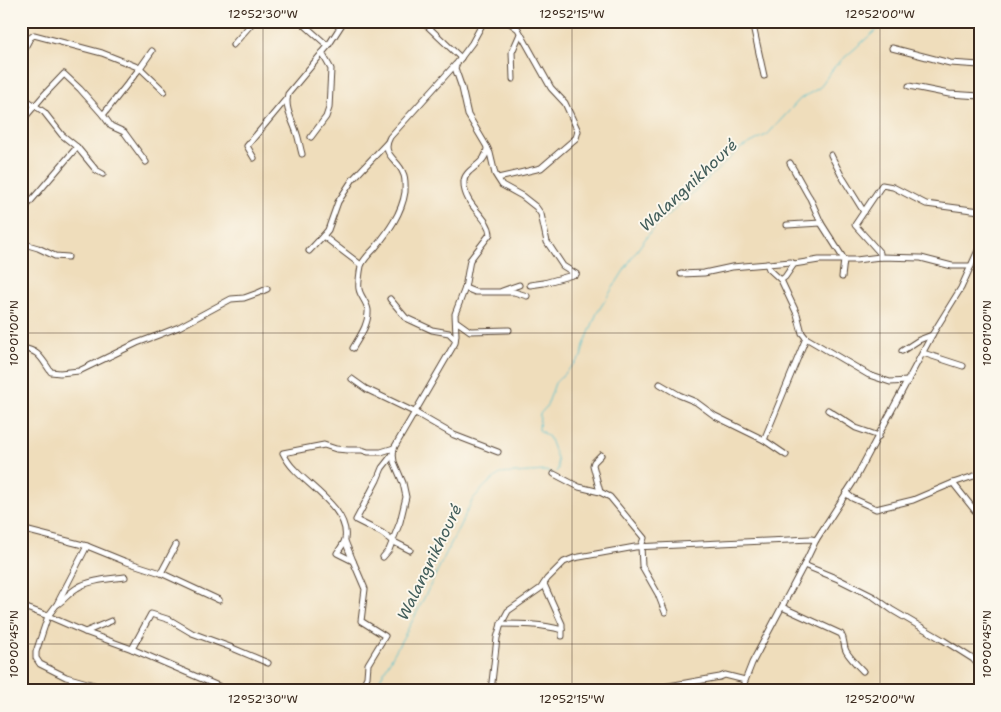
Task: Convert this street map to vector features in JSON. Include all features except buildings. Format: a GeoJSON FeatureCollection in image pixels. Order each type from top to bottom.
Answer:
{"type":"FeatureCollection","features":[{"type":"Feature","properties":{"kind":"street"},"geometry":{"type":"LineString","coordinates":[[233,45],[254,21]]}},
{"type":"Feature","properties":{"kind":"street"},"geometry":{"type":"LineString","coordinates":[[300,21],[328,46]]}},
{"type":"Feature","properties":{"kind":"street"},"geometry":{"type":"LineString","coordinates":[[254,158],[247,146],[328,46],[344,21]]}},
{"type":"Feature","properties":{"kind":"street"},"geometry":{"type":"LineString","coordinates":[[422,21],[459,60]]}},
{"type":"Feature","properties":{"kind":"street"},"geometry":{"type":"LineString","coordinates":[[309,251],[328,230],[338,202],[352,179],[387,143],[390,137],[459,60],[472,43],[484,21]]}},
{"type":"Feature","properties":{"kind":"street"},"geometry":{"type":"LineString","coordinates":[[498,178],[541,168],[576,138],[578,131],[566,103],[551,88],[518,29],[507,21]]}},
{"type":"Feature","properties":{"kind":"street"},"geometry":{"type":"LineString","coordinates":[[752,21],[764,76]]}},
{"type":"Feature","properties":{"kind":"street"},"geometry":{"type":"LineString","coordinates":[[513,79],[512,52],[520,34]]}},
{"type":"Feature","properties":{"kind":"street"},"geometry":{"type":"LineString","coordinates":[[21,55],[30,38],[34,35],[102,53],[140,68],[164,91]]}},
{"type":"Feature","properties":{"kind":"street"},"geometry":{"type":"LineString","coordinates":[[892,48],[950,63],[980,64]]}},
{"type":"Feature","properties":{"kind":"street"},"geometry":{"type":"LineString","coordinates":[[103,115],[152,51]]}},
{"type":"Feature","properties":{"kind":"street"},"geometry":{"type":"LineString","coordinates":[[312,137],[326,117],[329,108],[331,69],[322,53]]}},
{"type":"Feature","properties":{"kind":"street"},"geometry":{"type":"LineString","coordinates":[[459,60],[455,68],[468,115],[490,152],[495,174],[502,185],[522,196],[536,207],[541,214],[547,242],[563,266],[576,274],[530,285]]}},
{"type":"Feature","properties":{"kind":"street"},"geometry":{"type":"LineString","coordinates":[[21,122],[64,74],[80,89],[111,126],[124,132],[146,162]]}},
{"type":"Feature","properties":{"kind":"street"},"geometry":{"type":"LineString","coordinates":[[909,86],[949,94],[980,96]]}},
{"type":"Feature","properties":{"kind":"street"},"geometry":{"type":"LineString","coordinates":[[21,96],[44,112],[62,135],[77,147],[96,170],[102,174]]}},
{"type":"Feature","properties":{"kind":"street"},"geometry":{"type":"LineString","coordinates":[[287,98],[288,110],[302,154]]}},
{"type":"Feature","properties":{"kind":"street"},"geometry":{"type":"LineString","coordinates":[[354,348],[367,324],[368,308],[359,290],[361,265],[388,230],[403,203],[405,190],[403,171],[390,156],[387,143]]}},
{"type":"Feature","properties":{"kind":"street"},"geometry":{"type":"LineString","coordinates":[[21,218],[24,209],[77,147]]}},
{"type":"Feature","properties":{"kind":"street"},"geometry":{"type":"LineString","coordinates":[[410,550],[356,520],[382,468],[455,343],[455,314],[464,288],[470,260],[490,234],[490,229],[465,193],[463,180],[467,172],[476,167],[482,160],[487,152],[487,147]]}},
{"type":"Feature","properties":{"kind":"street"},"geometry":{"type":"LineString","coordinates":[[831,155],[864,212]]}},
{"type":"Feature","properties":{"kind":"street"},"geometry":{"type":"LineString","coordinates":[[790,163],[810,198],[821,223],[844,260],[842,277]]}},
{"type":"Feature","properties":{"kind":"street"},"geometry":{"type":"LineString","coordinates":[[880,257],[880,253],[855,225],[882,185],[893,187],[926,204],[980,211]]}},
{"type":"Feature","properties":{"kind":"street"},"geometry":{"type":"LineString","coordinates":[[787,225],[821,223]]}},
{"type":"Feature","properties":{"kind":"street"},"geometry":{"type":"LineString","coordinates":[[323,236],[361,265]]}},
{"type":"Feature","properties":{"kind":"street"},"geometry":{"type":"LineString","coordinates":[[21,244],[38,248],[55,256],[68,257]]}},
{"type":"Feature","properties":{"kind":"street"},"geometry":{"type":"LineString","coordinates":[[741,691],[752,662],[816,540],[846,494],[879,436],[932,335],[961,288],[979,249]]}},
{"type":"Feature","properties":{"kind":"street"},"geometry":{"type":"LineString","coordinates":[[681,274],[704,273],[732,267],[767,264],[791,262],[794,264],[819,260],[856,260],[880,257],[921,258],[952,266],[971,266]]}},
{"type":"Feature","properties":{"kind":"street"},"geometry":{"type":"LineString","coordinates":[[767,264],[769,269],[781,280],[797,314],[802,333],[806,338],[869,375],[890,382],[908,381]]}},
{"type":"Feature","properties":{"kind":"street"},"geometry":{"type":"LineString","coordinates":[[781,280],[794,264]]}},
{"type":"Feature","properties":{"kind":"street"},"geometry":{"type":"LineString","coordinates":[[499,292],[519,285]]}},
{"type":"Feature","properties":{"kind":"street"},"geometry":{"type":"LineString","coordinates":[[464,288],[476,292],[514,292],[527,296]]}},
{"type":"Feature","properties":{"kind":"street"},"geometry":{"type":"LineString","coordinates":[[21,348],[32,349],[41,357],[51,372],[79,371],[137,343],[179,327],[232,299],[244,298],[267,289]]}},
{"type":"Feature","properties":{"kind":"street"},"geometry":{"type":"LineString","coordinates":[[390,299],[406,318],[432,330],[449,333],[455,338]]}},
{"type":"Feature","properties":{"kind":"street"},"geometry":{"type":"LineString","coordinates":[[456,321],[470,331],[509,330]]}},
{"type":"Feature","properties":{"kind":"street"},"geometry":{"type":"LineString","coordinates":[[902,351],[918,340],[932,335]]}},
{"type":"Feature","properties":{"kind":"street"},"geometry":{"type":"LineString","coordinates":[[764,440],[806,338]]}},
{"type":"Feature","properties":{"kind":"street"},"geometry":{"type":"LineString","coordinates":[[923,353],[963,366]]}},
{"type":"Feature","properties":{"kind":"street"},"geometry":{"type":"LineString","coordinates":[[352,379],[366,389],[414,412],[454,435],[498,452]]}},
{"type":"Feature","properties":{"kind":"street"},"geometry":{"type":"LineString","coordinates":[[660,384],[696,402],[715,416],[764,440],[786,455]]}},
{"type":"Feature","properties":{"kind":"street"},"geometry":{"type":"LineString","coordinates":[[828,410],[856,428],[879,436]]}},
{"type":"Feature","properties":{"kind":"street"},"geometry":{"type":"LineString","coordinates":[[360,691],[367,677],[368,664],[385,636],[361,621],[365,589],[345,540],[345,531],[336,510],[327,499],[293,468],[283,453],[324,445],[336,449],[368,452],[393,451]]}},
{"type":"Feature","properties":{"kind":"street"},"geometry":{"type":"LineString","coordinates":[[383,557],[389,550],[400,522],[406,497],[403,483],[394,462],[393,451]]}},
{"type":"Feature","properties":{"kind":"street"},"geometry":{"type":"LineString","coordinates":[[600,492],[593,466],[594,462],[601,455]]}},
{"type":"Feature","properties":{"kind":"street"},"geometry":{"type":"LineString","coordinates":[[554,474],[579,487],[600,492],[610,498],[641,534],[644,538],[638,546],[642,566],[658,594],[665,612]]}},
{"type":"Feature","properties":{"kind":"street"},"geometry":{"type":"LineString","coordinates":[[846,494],[876,509],[913,500],[980,474]]}},
{"type":"Feature","properties":{"kind":"street"},"geometry":{"type":"LineString","coordinates":[[953,483],[980,517]]}},
{"type":"Feature","properties":{"kind":"street"},"geometry":{"type":"LineString","coordinates":[[21,529],[87,546],[161,573],[219,600]]}},
{"type":"Feature","properties":{"kind":"street"},"geometry":{"type":"LineString","coordinates":[[345,540],[337,553],[353,561]]}},
{"type":"Feature","properties":{"kind":"street"},"geometry":{"type":"LineString","coordinates":[[491,691],[497,638],[501,624],[508,611],[541,588],[546,579],[564,562],[574,558],[638,546],[816,540]]}},
{"type":"Feature","properties":{"kind":"street"},"geometry":{"type":"LineString","coordinates":[[161,573],[176,545]]}},
{"type":"Feature","properties":{"kind":"street"},"geometry":{"type":"LineString","coordinates":[[87,546],[57,604],[48,616],[36,652],[36,658],[40,664],[66,676],[112,691]]}},
{"type":"Feature","properties":{"kind":"street"},"geometry":{"type":"LineString","coordinates":[[804,565],[874,597],[973,659],[980,667]]}},
{"type":"Feature","properties":{"kind":"street"},"geometry":{"type":"LineString","coordinates":[[57,604],[83,584],[125,577]]}},
{"type":"Feature","properties":{"kind":"street"},"geometry":{"type":"LineString","coordinates":[[544,584],[562,624],[562,636]]}},
{"type":"Feature","properties":{"kind":"street"},"geometry":{"type":"LineString","coordinates":[[21,606],[132,649],[230,691]]}},
{"type":"Feature","properties":{"kind":"street"},"geometry":{"type":"LineString","coordinates":[[782,607],[840,634],[844,639],[846,651],[863,671]]}},
{"type":"Feature","properties":{"kind":"street"},"geometry":{"type":"LineString","coordinates":[[132,649],[151,614],[170,620],[192,633],[268,664]]}},
{"type":"Feature","properties":{"kind":"street"},"geometry":{"type":"LineString","coordinates":[[85,632],[111,621]]}},
{"type":"Feature","properties":{"kind":"street"},"geometry":{"type":"LineString","coordinates":[[501,624],[525,624],[554,627],[562,630]]}},
{"type":"Feature","properties":{"kind":"street"},"geometry":{"type":"LineString","coordinates":[[640,691],[725,675],[745,680]]}},
{"type":"Feature","properties":{"kind":"waterway","name":"Walangnikhouré"},"geometry":{"type":"LineString","coordinates":[[556,472],[558,469],[557,458],[549,437],[539,430],[540,414],[547,406],[555,383],[581,357],[597,313],[651,231],[741,148],[768,134],[800,99],[819,88],[835,66],[888,21]]}},
{"type":"Feature","properties":{"kind":"waterway","name":"Walangnikhouré"},"geometry":{"type":"LineString","coordinates":[[373,691],[414,618],[473,499],[500,474],[545,471],[553,473]]}}]}
